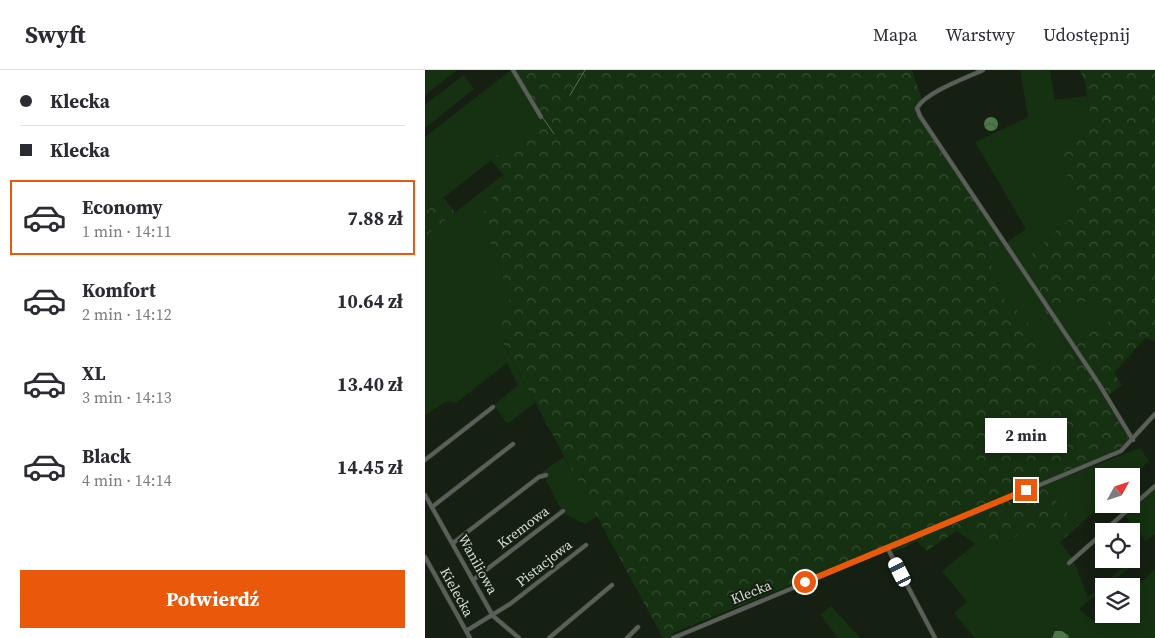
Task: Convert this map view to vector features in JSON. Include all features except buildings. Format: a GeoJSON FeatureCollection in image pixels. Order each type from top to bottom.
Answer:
{"type":"FeatureCollection","features":[{"type":"Feature","properties":{"kind":"street"},"geometry":{"type":"LineString","coordinates":[[513,70],[541,117]]}},
{"type":"Feature","properties":{"kind":"street"},"geometry":{"type":"LineString","coordinates":[[983,70],[950,85],[922,102],[917,108],[919,116],[1099,384],[1133,440]]}},
{"type":"Feature","properties":{"kind":"street"},"geometry":{"type":"LineString","coordinates":[[425,460],[493,407]]}},
{"type":"Feature","properties":{"kind":"street","name":"Klecka"},"geometry":{"type":"LineString","coordinates":[[674,637],[1121,451],[1155,414]]}},
{"type":"Feature","properties":{"kind":"street"},"geometry":{"type":"LineString","coordinates":[[432,507],[513,444]]}},
{"type":"Feature","properties":{"kind":"street"},"geometry":{"type":"LineString","coordinates":[[453,543],[539,477],[546,475]]}},
{"type":"Feature","properties":{"kind":"street"},"geometry":{"type":"LineString","coordinates":[[1114,523],[1155,486]]}},
{"type":"Feature","properties":{"kind":"street","name":"Waniliowa"},"geometry":{"type":"LineString","coordinates":[[425,495],[493,616],[519,638]]}},
{"type":"Feature","properties":{"kind":"street","name":"Kremowa"},"geometry":{"type":"LineString","coordinates":[[473,580],[563,511]]}},
{"type":"Feature","properties":{"kind":"street"},"geometry":{"type":"LineString","coordinates":[[1069,563],[1095,540]]}},
{"type":"Feature","properties":{"kind":"street","name":"Pistacjowa"},"geometry":{"type":"LineString","coordinates":[[466,632],[493,616],[586,545]]}},
{"type":"Feature","properties":{"kind":"street"},"geometry":{"type":"LineString","coordinates":[[887,547],[935,638]]}},
{"type":"Feature","properties":{"kind":"street","name":"Kielecka"},"geometry":{"type":"LineString","coordinates":[[425,557],[470,638]]}},
{"type":"Feature","properties":{"kind":"street"},"geometry":{"type":"LineString","coordinates":[[549,638],[612,585]]}},
{"type":"Feature","properties":{"kind":"street"},"geometry":{"type":"LineString","coordinates":[[627,638],[638,627]]}},
{"type":"Feature","properties":{"kind":"green space"},"geometry":{"type":"Polygon","coordinates":[[[427,70],[457,70],[425,95],[425,72],[427,70]]]}},
{"type":"Feature","properties":{"kind":"green space"},"geometry":{"type":"Polygon","coordinates":[[[511,70],[514,70],[543,120],[425,212],[425,137],[511,70]]]}},
{"type":"Feature","properties":{"kind":"green space"},"geometry":{"type":"Polygon","coordinates":[[[514,70],[912,70],[923,103],[918,109],[1006,243],[990,262],[1005,301],[1026,317],[1039,358],[1056,367],[1064,339],[1045,312],[1032,254],[1083,206],[1055,152],[1092,129],[1085,82],[1080,70],[1155,70],[1155,339],[1153,341],[1145,338],[1114,373],[1122,385],[1107,396],[1133,436],[1117,452],[1039,483],[1079,525],[1060,542],[1031,526],[1002,546],[973,529],[957,531],[926,551],[917,541],[894,552],[890,545],[675,632],[669,638],[663,638],[499,336],[498,330],[511,307],[499,264],[480,218],[505,177],[491,160],[543,120],[514,70]],[[1102,299],[1049,307],[1073,344],[1109,321],[1102,299]]]}},
{"type":"Feature","properties":{"kind":"green space"},"geometry":{"type":"Polygon","coordinates":[[[1020,70],[1050,70],[1055,100],[1087,96],[1092,129],[1055,152],[1083,206],[1033,254],[1045,312],[1064,339],[1056,367],[1039,358],[1026,317],[1005,301],[990,262],[1006,243],[1026,229],[975,142],[1028,117],[1020,70]]]}},
{"type":"Feature","properties":{"kind":"green space"},"geometry":{"type":"Polygon","coordinates":[[[464,75],[474,89],[425,128],[425,105],[464,75]]]}},
{"type":"Feature","properties":{"kind":"green space"},"geometry":{"type":"Polygon","coordinates":[[[503,175],[505,177],[480,218],[499,264],[511,308],[498,330],[499,336],[535,403],[507,424],[494,405],[518,385],[507,363],[456,403],[447,401],[425,415],[425,236],[503,175]]]}},
{"type":"Feature","properties":{"kind":"green space"},"geometry":{"type":"Polygon","coordinates":[[[444,198],[455,213],[425,236],[425,212],[444,198]]]}},
{"type":"Feature","properties":{"kind":"green space"},"geometry":{"type":"Polygon","coordinates":[[[1102,299],[1109,321],[1073,344],[1046,307],[1102,299]]]}},
{"type":"Feature","properties":{"kind":"green space"},"geometry":{"type":"Polygon","coordinates":[[[1140,448],[1149,461],[1140,470],[1095,468],[1095,511],[1079,525],[1042,486],[1140,448]]]}},
{"type":"Feature","properties":{"kind":"green space"},"geometry":{"type":"Polygon","coordinates":[[[564,457],[597,516],[585,524],[563,513],[542,472],[564,457]]]}},
{"type":"Feature","properties":{"kind":"green space"},"geometry":{"type":"Polygon","coordinates":[[[1155,488],[1155,534],[1146,541],[1140,534],[1140,523],[1131,523],[1125,516],[1128,513],[1140,513],[1140,502],[1155,488]]]}},
{"type":"Feature","properties":{"kind":"green space"},"geometry":{"type":"Polygon","coordinates":[[[1031,526],[1060,542],[1073,559],[1088,597],[1095,591],[1095,596],[1079,609],[1093,620],[1095,619],[1095,623],[1140,623],[1140,582],[1155,570],[1155,638],[975,638],[954,613],[967,602],[942,571],[975,544],[957,531],[974,529],[1002,546],[1031,526]]]}},
{"type":"Feature","properties":{"kind":"green space"},"geometry":{"type":"Polygon","coordinates":[[[1122,568],[1129,568],[1117,578],[1110,578],[1122,568]]]}},
{"type":"Feature","properties":{"kind":"green space"},"geometry":{"type":"Polygon","coordinates":[[[831,606],[860,638],[838,638],[821,615],[831,606]]]}},
{"type":"Feature","properties":{"kind":"water"},"geometry":{"type":"Polygon","coordinates":[[[988,117],[994,117],[998,124],[994,131],[988,131],[984,127],[984,121],[988,117]]]}},
{"type":"Feature","properties":{"kind":"water"},"geometry":{"type":"Polygon","coordinates":[[[1055,631],[1062,631],[1069,636],[1068,638],[1052,638],[1055,631]]]}},
{"type":"Feature","properties":{"kind":"waterway"},"geometry":{"type":"LineString","coordinates":[[570,95],[585,70]]}},
{"type":"Feature","properties":{"kind":"waterway"},"geometry":{"type":"LineString","coordinates":[[543,118],[554,134]]}},
{"type":"Feature","properties":{"kind":"route"},"geometry":{"type":"LineString","coordinates":[[805,582],[1026,490]]}}]}
